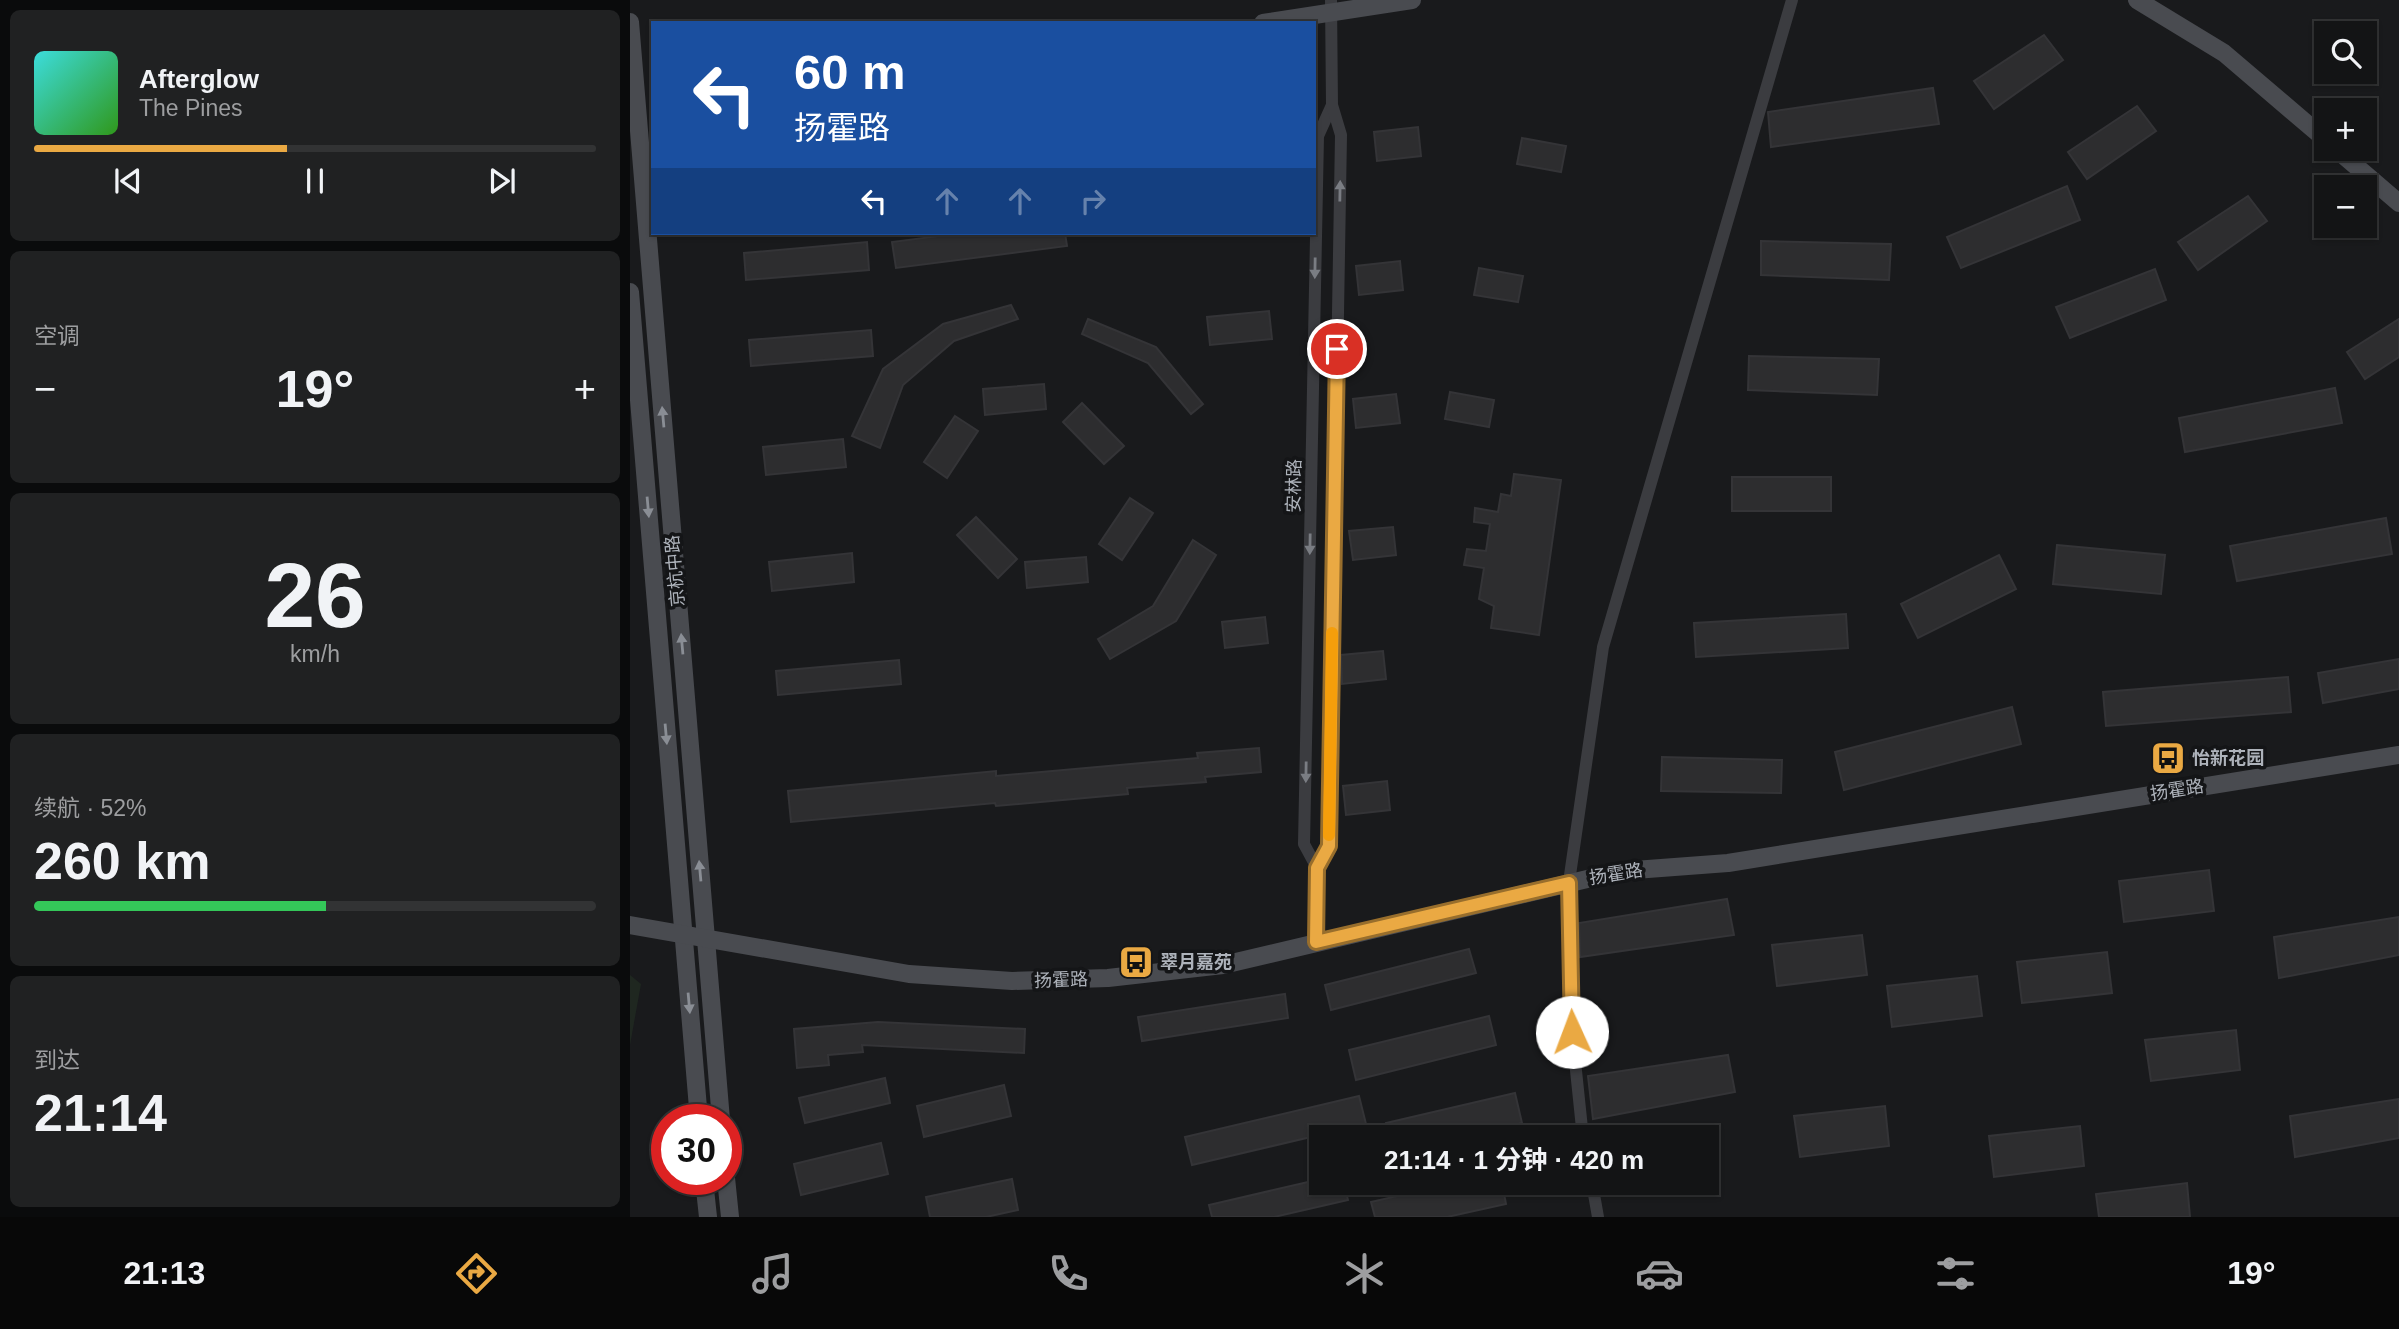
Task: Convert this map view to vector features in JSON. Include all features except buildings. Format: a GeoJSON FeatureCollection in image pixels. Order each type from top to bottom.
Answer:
{"type":"FeatureCollection","features":[{"type":"Feature","properties":{"kind":"street"},"geometry":{"type":"LineString","coordinates":[[1272,21],[1331,7],[1412,0]]}},
{"type":"Feature","properties":{"kind":"street"},"geometry":{"type":"LineString","coordinates":[[1582,1125],[1572,1032],[1569,883],[1603,647],[1792,0]]}},
{"type":"Feature","properties":{"kind":"street"},"geometry":{"type":"LineString","coordinates":[[2137,0],[2224,53],[2314,130]]}},
{"type":"Feature","properties":{"kind":"street","name":"安林路"},"geometry":{"type":"LineString","coordinates":[[1316,942],[1317,868],[1329,846],[1340,135],[1332,105],[1331,7]]}},
{"type":"Feature","properties":{"kind":"street","name":"京杭中路"},"geometry":{"type":"LineString","coordinates":[[630,22],[640,109],[720,1104]]}},
{"type":"Feature","properties":{"kind":"street","name":"安林路"},"geometry":{"type":"LineString","coordinates":[[1317,868],[1304,844],[1318,136],[1332,105]]}},
{"type":"Feature","properties":{"kind":"street"},"geometry":{"type":"LineString","coordinates":[[2350,161],[2399,203]]}},
{"type":"Feature","properties":{"kind":"street","name":"京杭中路"},"geometry":{"type":"LineString","coordinates":[[630,292],[698,1104]]}},
{"type":"Feature","properties":{"kind":"street"},"geometry":{"type":"LineString","coordinates":[[1312,458],[1335,455]]}},
{"type":"Feature","properties":{"kind":"street","name":"扬霍路"},"geometry":{"type":"LineString","coordinates":[[630,925],[909,974],[1012,981],[1108,978],[1223,965],[1621,871],[1728,863],[2399,755]]}},
{"type":"Feature","properties":{"kind":"street"},"geometry":{"type":"LineString","coordinates":[[706,1195],[708,1217]]}},
{"type":"Feature","properties":{"kind":"street"},"geometry":{"type":"LineString","coordinates":[[728,1195],[730,1217]]}},
{"type":"Feature","properties":{"kind":"street"},"geometry":{"type":"LineString","coordinates":[[1593,1195],[1598,1217]]}},
{"type":"Feature","properties":{"kind":"shaded area"},"geometry":{"type":"Polygon","coordinates":[[[630,975],[641,984],[630,1045],[630,975]]]}},
{"type":"Feature","properties":{"kind":"slow traffic"},"geometry":{"type":"LineString","coordinates":[[1329,835],[1332,633]]}},
{"type":"Feature","properties":{"kind":"place","name":"怡新花园"},"geometry":{"type":"Point","coordinates":[2168,758]}},
{"type":"Feature","properties":{"kind":"place","name":"翠月嘉苑"},"geometry":{"type":"Point","coordinates":[1136,962]}},
{"type":"Feature","properties":{"kind":"route"},"geometry":{"type":"LineString","coordinates":[[1337,349],[1329,846],[1317,868],[1316,942],[1569,883],[1572,1032]]}}]}
